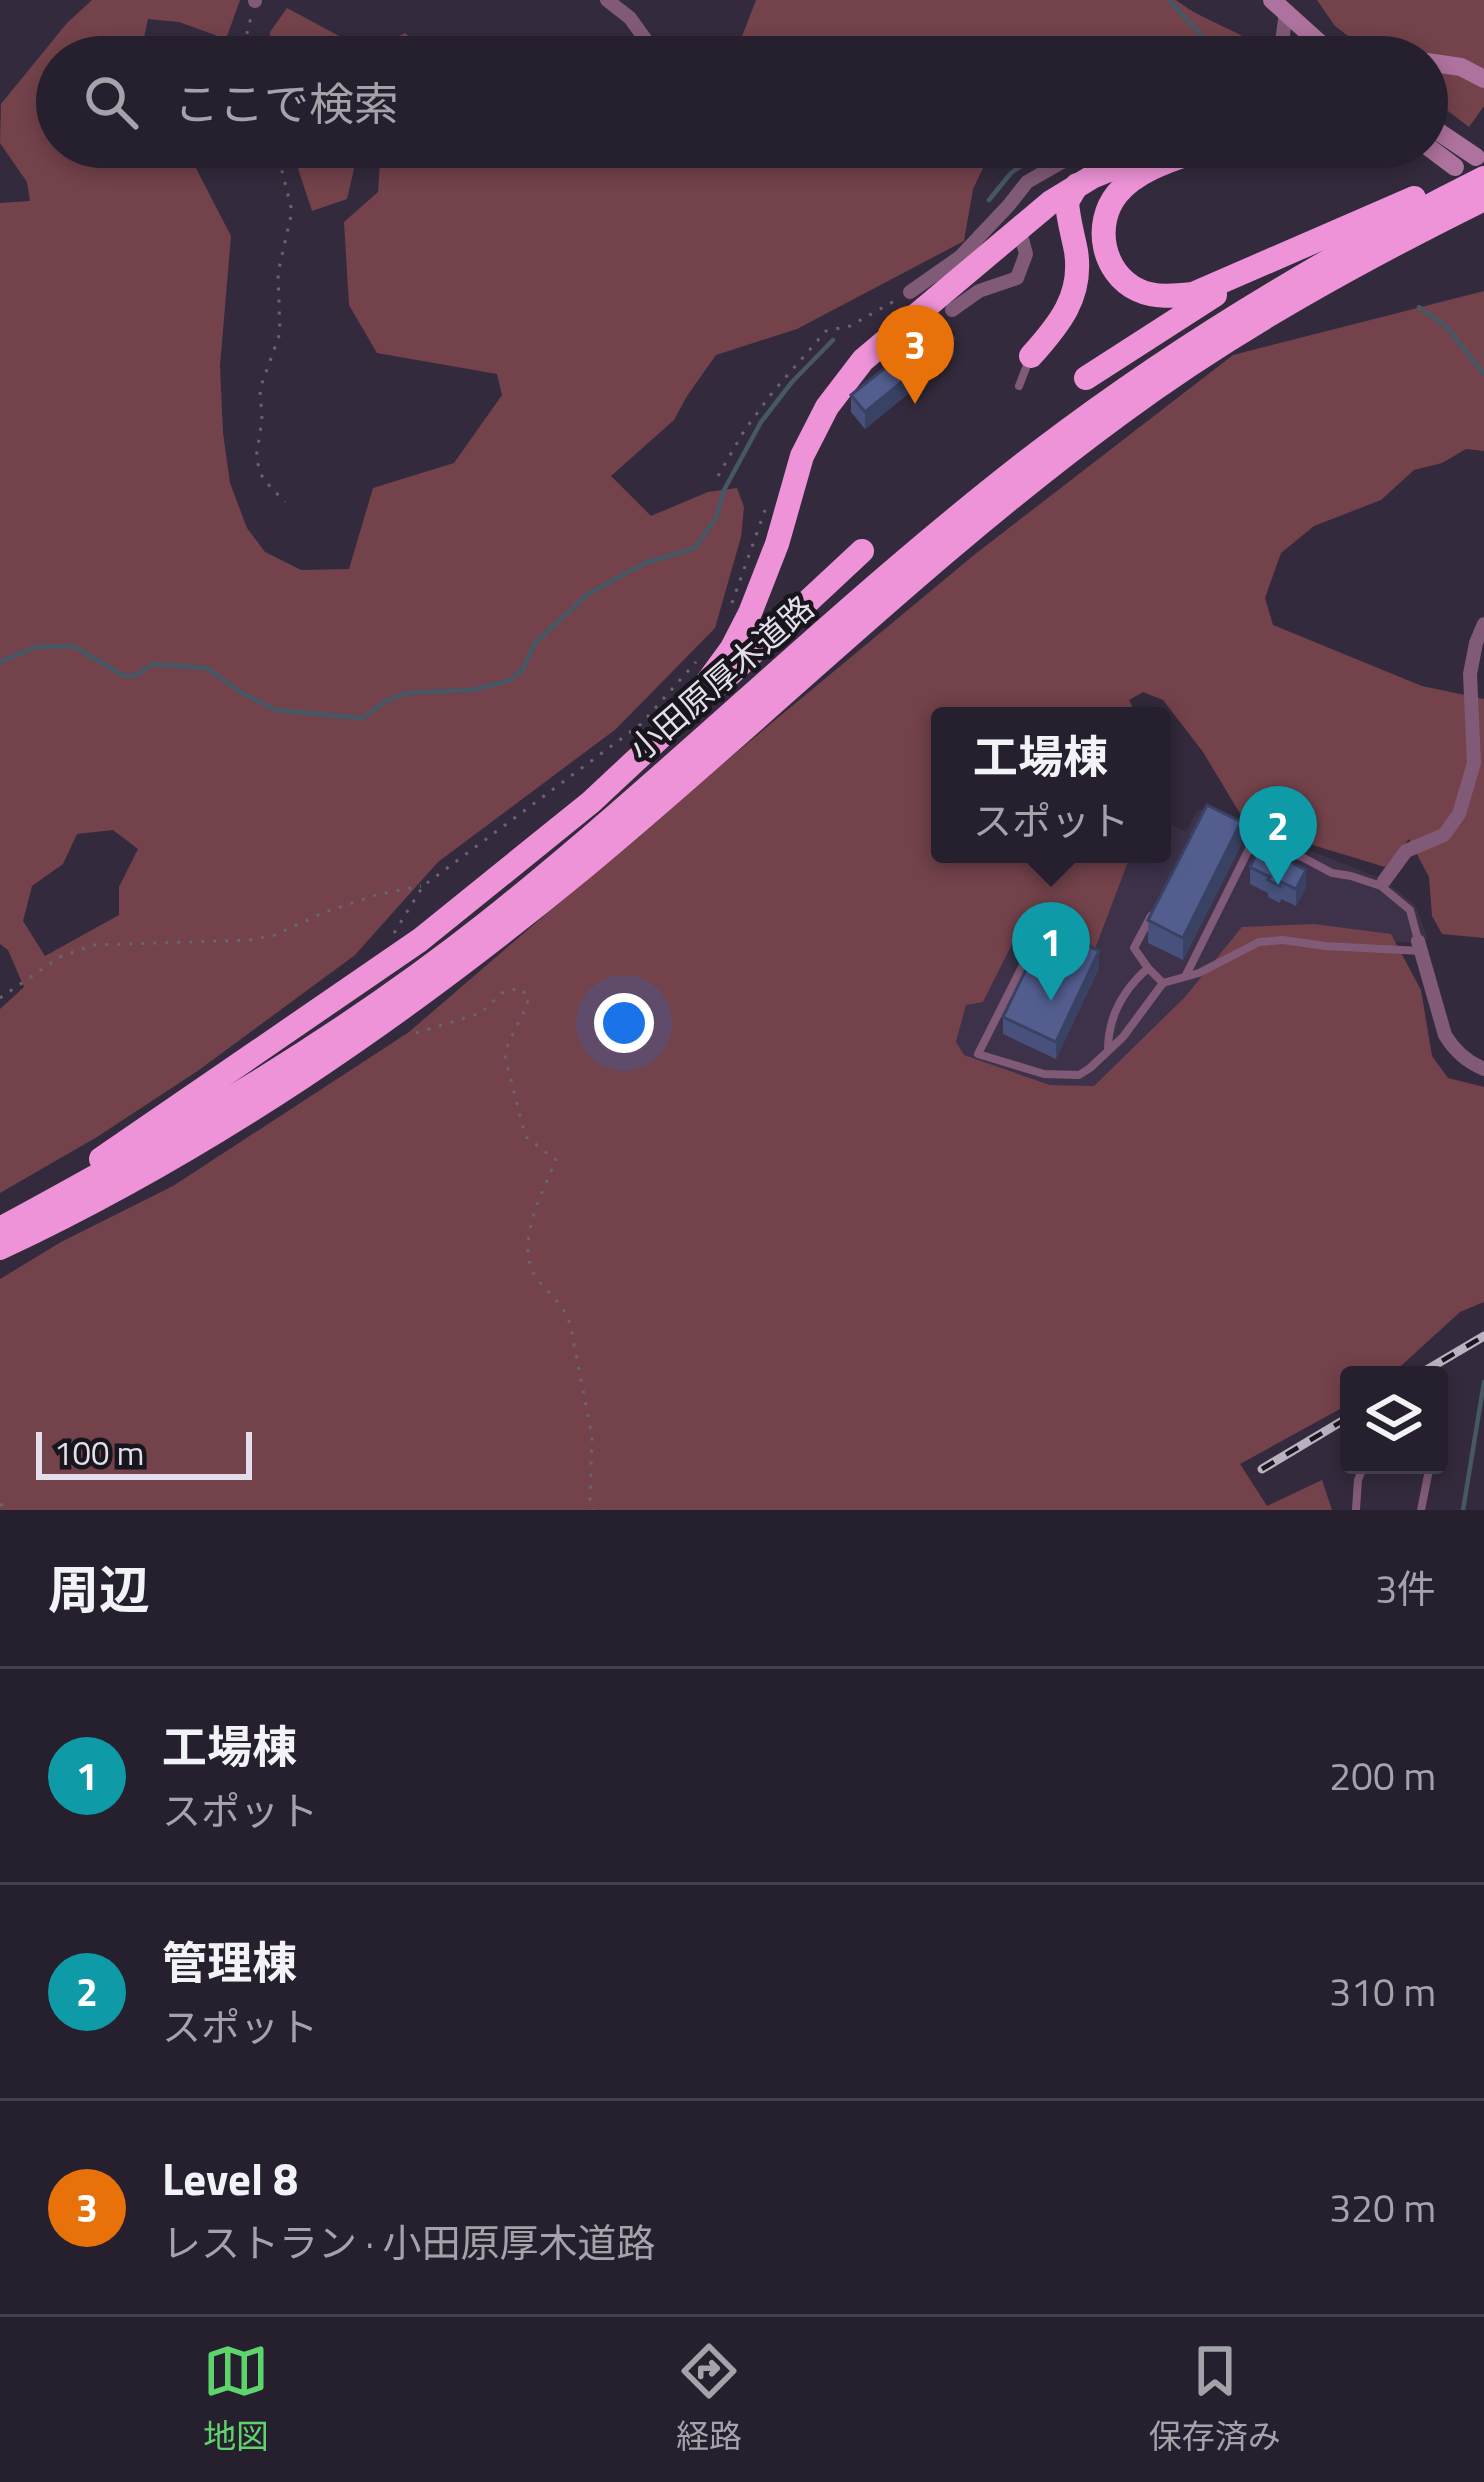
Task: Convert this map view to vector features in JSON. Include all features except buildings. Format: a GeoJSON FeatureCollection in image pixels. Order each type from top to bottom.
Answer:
{"type":"FeatureCollection","features":[{"type":"Feature","properties":{"kind":"highway"},"geometry":{"type":"LineString","coordinates":[[681,718],[732,648],[751,613],[802,456],[820,418],[846,381],[897,328],[1052,202],[1117,168]]}},
{"type":"Feature","properties":{"kind":"highway"},"geometry":{"type":"LineString","coordinates":[[1154,168],[1118,192],[1104,221],[1104,245],[1124,282],[1157,296],[1193,294],[1317,238],[1482,184]]}},
{"type":"Feature","properties":{"kind":"highway","name":"小田原厚木道路"},"geometry":{"type":"LineString","coordinates":[[0,1228],[154,1146],[368,1013],[489,922],[952,521],[1037,453],[1198,338],[1346,250],[1482,184]]}},
{"type":"Feature","properties":{"kind":"highway","name":"小田原厚木道路"},"geometry":{"type":"LineString","coordinates":[[0,1248],[189,1150],[376,1029],[582,869],[995,513],[1124,410],[1208,353],[1393,245],[1482,184]]}},
{"type":"Feature","properties":{"kind":"highway"},"geometry":{"type":"LineString","coordinates":[[1030,356],[1057,327],[1073,298],[1077,257],[1067,202],[1077,185]]}},
{"type":"Feature","properties":{"kind":"highway"},"geometry":{"type":"LineString","coordinates":[[1086,378],[1199,304],[1317,238]]}},
{"type":"Feature","properties":{"kind":"highway"},"geometry":{"type":"LineString","coordinates":[[0,1228],[420,940],[591,802],[862,551]]}},
{"type":"Feature","properties":{"kind":"street"},"geometry":{"type":"LineString","coordinates":[[607,0],[643,36]]}},
{"type":"Feature","properties":{"kind":"street"},"geometry":{"type":"LineString","coordinates":[[1279,6],[1280,36]]}},
{"type":"Feature","properties":{"kind":"street"},"geometry":{"type":"LineString","coordinates":[[1279,6],[1312,36]]}},
{"type":"Feature","properties":{"kind":"street"},"geometry":{"type":"LineString","coordinates":[[1448,65],[1484,79]]}},
{"type":"Feature","properties":{"kind":"street"},"geometry":{"type":"LineString","coordinates":[[1448,147],[1482,184]]}},
{"type":"Feature","properties":{"kind":"street"},"geometry":{"type":"LineString","coordinates":[[1448,162],[1455,167]]}},
{"type":"Feature","properties":{"kind":"street"},"geometry":{"type":"LineString","coordinates":[[910,292],[1012,213],[1027,182],[1052,168]]}},
{"type":"Feature","properties":{"kind":"street"},"geometry":{"type":"LineString","coordinates":[[952,310],[979,291],[1017,278],[1026,254],[1022,239]]}},
{"type":"Feature","properties":{"kind":"street"},"geometry":{"type":"LineString","coordinates":[[1383,883],[1406,851],[1444,835],[1459,814],[1474,763],[1471,674],[1484,624]]}},
{"type":"Feature","properties":{"kind":"street"},"geometry":{"type":"LineString","coordinates":[[1420,946],[1444,1035],[1484,1069]]}},
{"type":"Feature","properties":{"kind":"lane"},"geometry":{"type":"LineString","coordinates":[[1019,386],[1030,356]]}},
{"type":"Feature","properties":{"kind":"lane"},"geometry":{"type":"LineString","coordinates":[[1026,959],[978,1054],[1044,1075],[1067,1077],[1090,1069],[1123,1037],[1163,983],[1259,942],[1420,946],[1410,910],[1383,883],[1332,873],[1253,841],[1220,822]]}},
{"type":"Feature","properties":{"kind":"lane"},"geometry":{"type":"LineString","coordinates":[[1186,977],[1253,841]]}},
{"type":"Feature","properties":{"kind":"lane"},"geometry":{"type":"LineString","coordinates":[[1154,909],[1134,948],[1163,983]]}},
{"type":"Feature","properties":{"kind":"lane"},"geometry":{"type":"LineString","coordinates":[[1108,1051],[1115,1009],[1148,968]]}},
{"type":"Feature","properties":{"kind":"lane"},"geometry":{"type":"LineString","coordinates":[[1356,1510],[1360,1474]]}},
{"type":"Feature","properties":{"kind":"lane"},"geometry":{"type":"LineString","coordinates":[[1421,1510],[1428,1474]]}},
{"type":"Feature","properties":{"kind":"path"},"geometry":{"type":"LineString","coordinates":[[246,36],[255,1]]}},
{"type":"Feature","properties":{"kind":"path"},"geometry":{"type":"LineString","coordinates":[[281,168],[292,211],[278,273],[280,333],[260,389],[262,420],[256,458],[263,479],[285,502]]}},
{"type":"Feature","properties":{"kind":"path"},"geometry":{"type":"LineString","coordinates":[[718,476],[772,393],[826,332],[850,326],[910,292]]}},
{"type":"Feature","properties":{"kind":"path"},"geometry":{"type":"LineString","coordinates":[[731,605],[769,502]]}},
{"type":"Feature","properties":{"kind":"path"},"geometry":{"type":"LineString","coordinates":[[382,943],[395,933],[423,886],[641,724],[697,662]]}},
{"type":"Feature","properties":{"kind":"path"},"geometry":{"type":"LineString","coordinates":[[0,998],[60,957],[94,945],[249,940],[275,935],[376,895],[423,886]]}},
{"type":"Feature","properties":{"kind":"path"},"geometry":{"type":"LineString","coordinates":[[416,1033],[481,1013],[502,993],[520,988],[529,996],[505,1057],[525,1136],[556,1160],[530,1222],[532,1271],[566,1312],[570,1324],[592,1436],[592,1510]]}},
{"type":"Feature","properties":{"kind":"path"},"geometry":{"type":"LineString","coordinates":[[0,1504],[8,1510]]}},
{"type":"Feature","properties":{"kind":"shaded area"},"geometry":{"type":"Polygon","coordinates":[[[92,0],[240,0],[227,36],[148,19],[144,36],[56,36],[92,0]]]}},
{"type":"Feature","properties":{"kind":"shaded area"},"geometry":{"type":"Polygon","coordinates":[[[756,0],[1176,0],[1243,36],[742,36],[756,0]]]}},
{"type":"Feature","properties":{"kind":"shaded area"},"geometry":{"type":"Polygon","coordinates":[[[1317,0],[1484,0],[1484,106],[1469,127],[1448,111],[1448,36],[1348,36],[1317,0]]]}},
{"type":"Feature","properties":{"kind":"shaded area"},"geometry":{"type":"Polygon","coordinates":[[[287,8],[339,36],[270,36],[287,8]]]}},
{"type":"Feature","properties":{"kind":"shaded area"},"geometry":{"type":"Polygon","coordinates":[[[36,61],[36,168],[196,168],[231,236],[220,366],[230,483],[247,528],[265,552],[301,570],[349,569],[373,488],[454,463],[502,395],[497,374],[377,353],[349,305],[344,222],[378,192],[380,168],[983,168],[973,189],[964,241],[797,329],[716,355],[674,420],[611,476],[651,516],[708,492],[737,488],[744,507],[741,537],[715,628],[616,729],[438,862],[355,955],[199,1070],[0,1193],[0,1009],[24,987],[8,950],[0,944],[0,203],[30,201],[27,182],[0,143],[1,104],[36,61]],[[113,830],[77,834],[63,864],[32,886],[23,921],[45,956],[119,915],[119,887],[138,849],[113,830]]]}},
{"type":"Feature","properties":{"kind":"shaded area"},"geometry":{"type":"Polygon","coordinates":[[[298,168],[354,168],[347,199],[312,211],[298,168]]]}},
{"type":"Feature","properties":{"kind":"shaded area"},"geometry":{"type":"Polygon","coordinates":[[[1484,291],[1484,451],[1466,449],[1442,463],[1414,470],[1381,500],[1314,526],[1281,553],[1265,598],[1273,625],[1422,686],[1484,699],[1484,938],[1442,934],[1432,916],[1429,877],[1409,839],[1385,867],[1247,825],[1203,752],[1163,700],[1143,692],[1129,700],[1132,707],[931,707],[931,863],[1128,863],[1093,954],[1023,922],[983,1002],[966,1005],[956,1042],[964,1055],[1050,1085],[1094,1086],[1185,997],[1242,927],[1314,924],[1391,934],[1421,990],[1432,1056],[1448,1078],[1484,1087],[1484,1302],[1460,1312],[1401,1366],[1340,1366],[1340,1409],[1240,1464],[1267,1506],[1322,1480],[1332,1510],[0,1510],[0,1279],[61,1242],[173,1186],[409,1032],[974,555],[1233,355],[1484,291]]]}},
{"type":"Feature","properties":{"kind":"shaded area"},"geometry":{"type":"Polygon","coordinates":[[[1205,809],[1382,879],[1415,905],[1428,939],[1398,941],[1355,971],[1094,1086],[1050,1085],[963,1055],[956,1042],[966,1005],[983,1001],[1023,922],[1117,863],[1171,863],[1171,824],[1186,832],[1197,811],[1205,809]]]}},
{"type":"Feature","properties":{"kind":"waterway"},"geometry":{"type":"LineString","coordinates":[[1169,0],[1202,36]]}},
{"type":"Feature","properties":{"kind":"waterway"},"geometry":{"type":"LineString","coordinates":[[989,200],[1018,168]]}},
{"type":"Feature","properties":{"kind":"waterway"},"geometry":{"type":"LineString","coordinates":[[1419,307],[1446,326],[1484,374]]}},
{"type":"Feature","properties":{"kind":"waterway"},"geometry":{"type":"LineString","coordinates":[[0,662],[36,647],[73,646],[124,676],[137,675],[153,664],[207,668],[276,710],[362,718],[406,693],[472,690],[509,681],[522,670],[535,643],[588,594],[645,563],[695,548],[716,518],[724,490],[761,422],[833,340]]}},
{"type":"Feature","properties":{"kind":"waterway"},"geometry":{"type":"LineString","coordinates":[[1463,1510],[1484,1382]]}},
{"type":"Feature","properties":{"kind":"railway"},"geometry":{"type":"LineString","coordinates":[[1433,1366],[1484,1336]]}},
{"type":"Feature","properties":{"kind":"railway"},"geometry":{"type":"LineString","coordinates":[[1262,1469],[1340,1422]]}},
{"type":"Feature","properties":{"kind":"place","name":"Level 8"},"geometry":{"type":"Point","coordinates":[915,404]}},
{"type":"Feature","properties":{"kind":"place","name":"管理棟"},"geometry":{"type":"Point","coordinates":[1278,885]}},
{"type":"Feature","properties":{"kind":"place","name":"工場棟"},"geometry":{"type":"Point","coordinates":[1051,1001]}}]}
